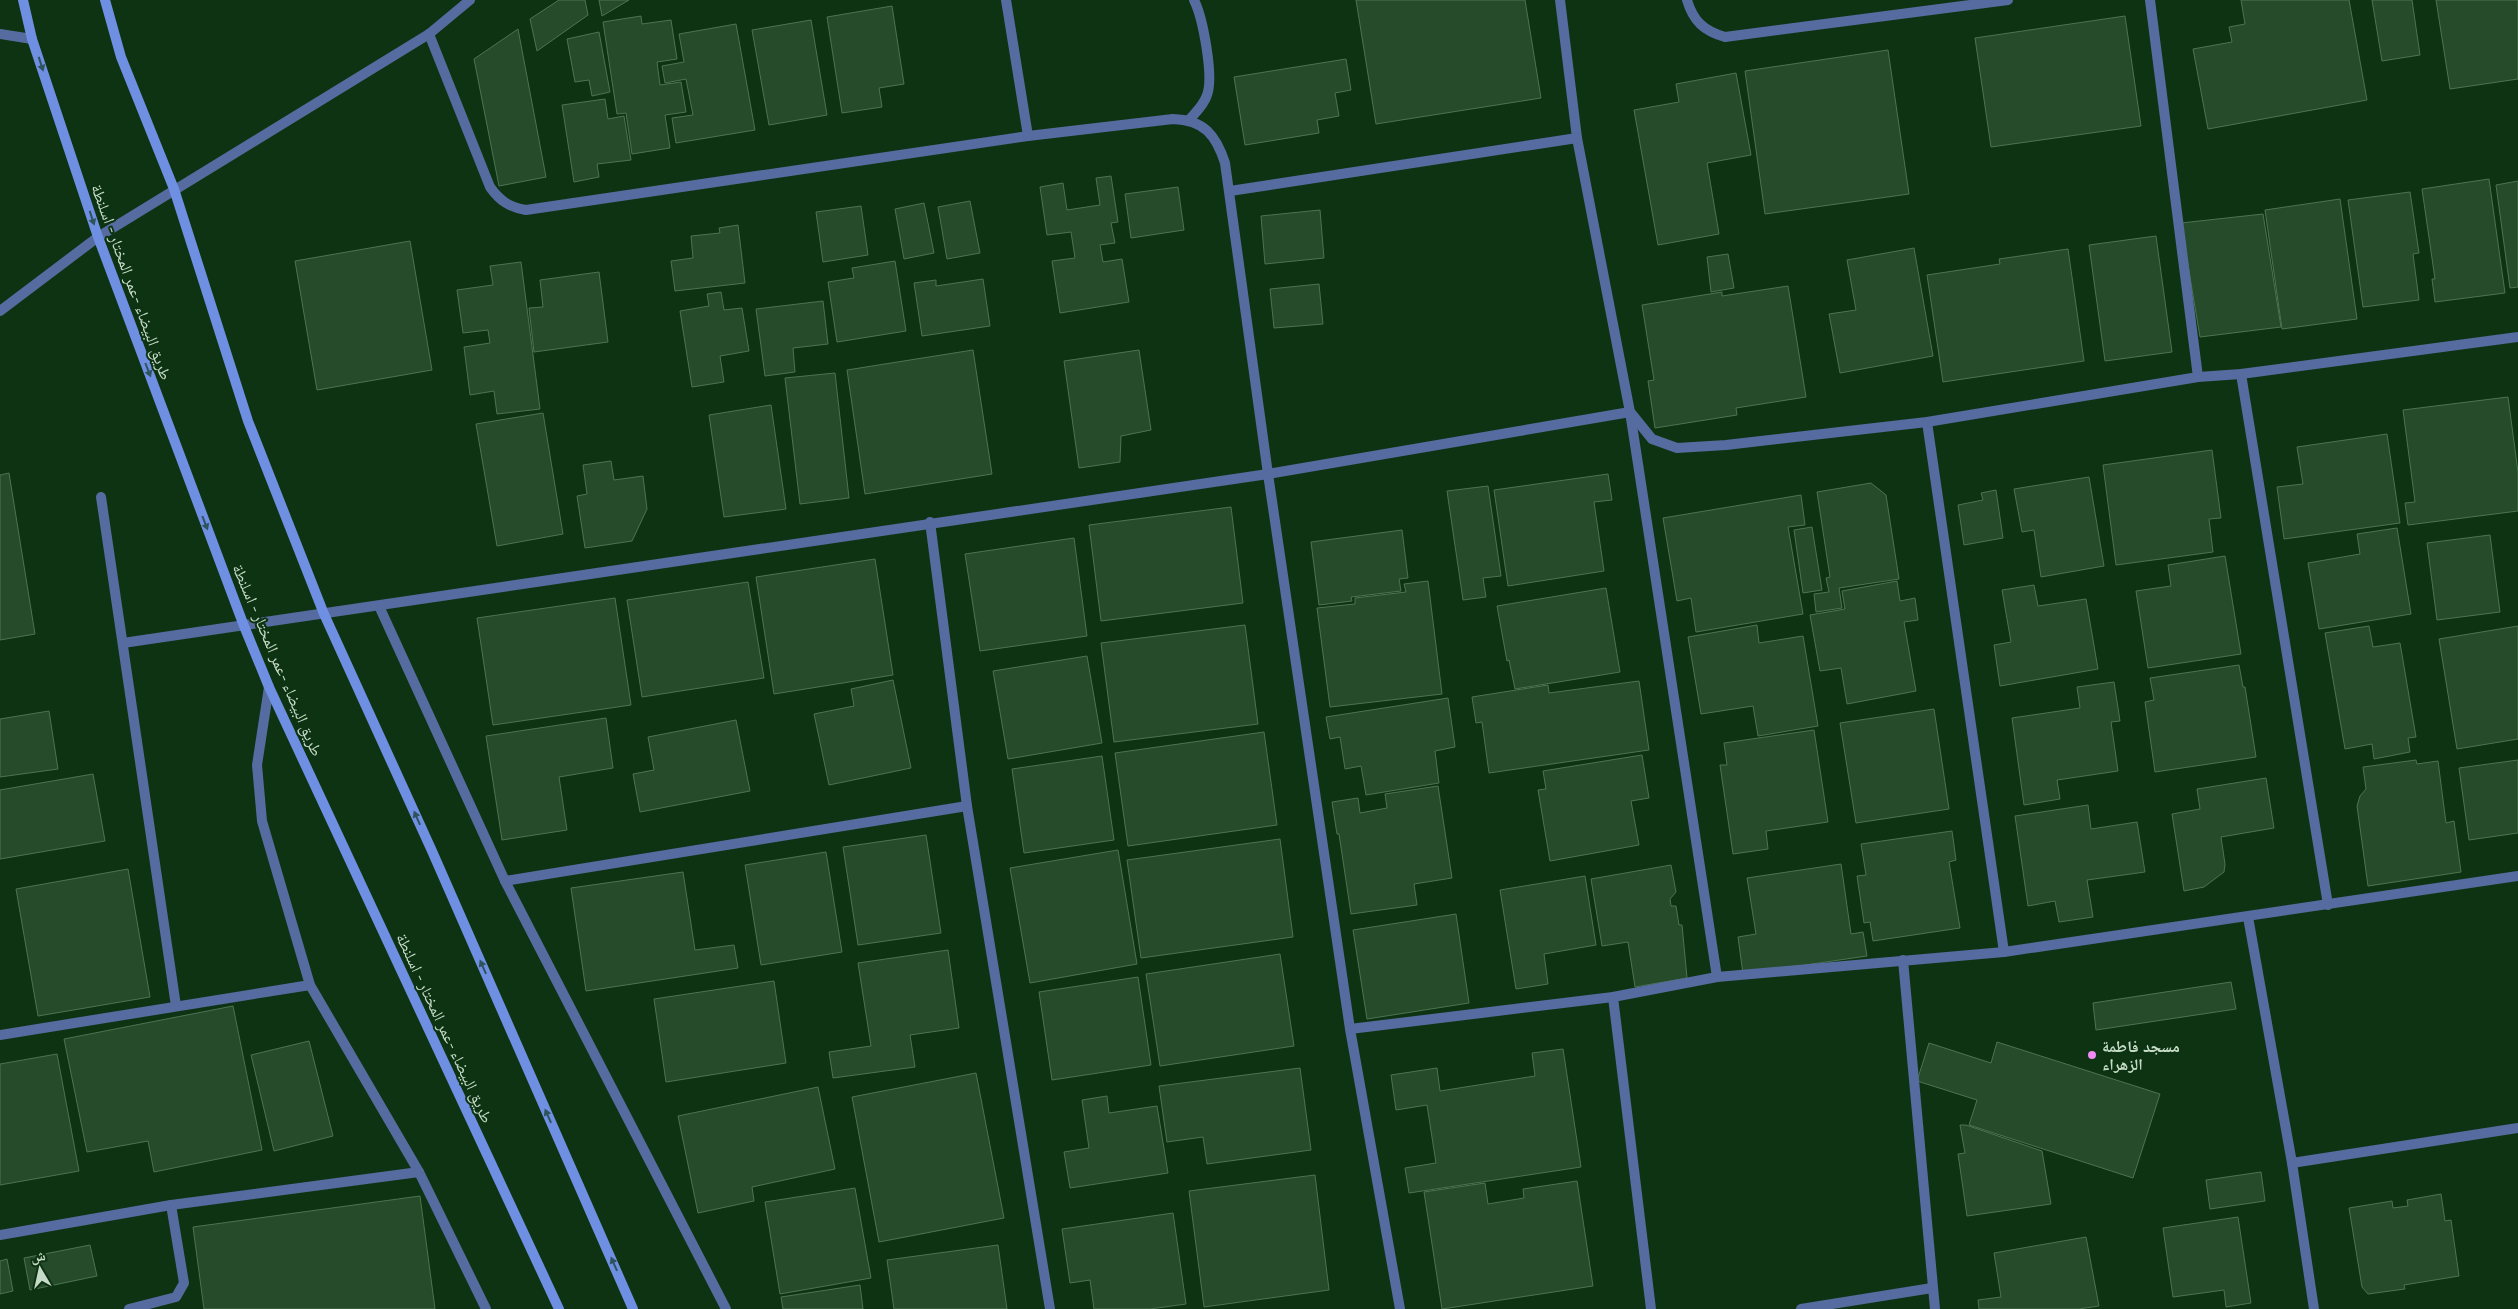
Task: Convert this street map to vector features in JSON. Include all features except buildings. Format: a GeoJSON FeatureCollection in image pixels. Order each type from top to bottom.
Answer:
{"type":"FeatureCollection","features":[{"type":"Feature","properties":{"kind":"main road","name":"طريق البيضاء -عمر المختار - اسلنطة"},"geometry":{"type":"LineString","coordinates":[[23,0],[32,38],[98,237],[244,626],[270,687],[559,1309]]}},
{"type":"Feature","properties":{"kind":"main road"},"geometry":{"type":"LineString","coordinates":[[105,0],[121,57],[174,189],[248,421],[324,614],[634,1309]]}},
{"type":"Feature","properties":{"kind":"street"},"geometry":{"type":"LineString","coordinates":[[0,311],[98,237],[429,34],[470,0]]}},
{"type":"Feature","properties":{"kind":"street"},"geometry":{"type":"LineString","coordinates":[[1006,0],[1028,136]]}},
{"type":"Feature","properties":{"kind":"street"},"geometry":{"type":"LineString","coordinates":[[1189,120],[1200,109],[1207,96],[1210,81],[1194,0]]}},
{"type":"Feature","properties":{"kind":"street"},"geometry":{"type":"LineString","coordinates":[[1560,0],[1577,138],[1630,412],[1718,977]]}},
{"type":"Feature","properties":{"kind":"street"},"geometry":{"type":"LineString","coordinates":[[1687,0],[1692,14],[1700,25],[1711,33],[1725,37],[1971,3],[2008,0]]}},
{"type":"Feature","properties":{"kind":"street"},"geometry":{"type":"LineString","coordinates":[[2150,0],[2198,377]]}},
{"type":"Feature","properties":{"kind":"street"},"geometry":{"type":"LineString","coordinates":[[0,34],[32,38]]}},
{"type":"Feature","properties":{"kind":"street"},"geometry":{"type":"LineString","coordinates":[[429,34],[490,187],[498,199],[511,207],[526,210],[1028,136],[1173,119],[1189,120],[1202,126],[1213,137],[1220,149],[1230,191],[1268,474],[1350,1029],[1400,1309]]}},
{"type":"Feature","properties":{"kind":"street"},"geometry":{"type":"LineString","coordinates":[[1230,191],[1577,138]]}},
{"type":"Feature","properties":{"kind":"street"},"geometry":{"type":"LineString","coordinates":[[1630,412],[1652,439],[1677,448],[1726,445],[1926,422],[2198,377],[2240,374],[2518,337]]}},
{"type":"Feature","properties":{"kind":"street"},"geometry":{"type":"LineString","coordinates":[[2240,374],[2328,905]]}},
{"type":"Feature","properties":{"kind":"street"},"geometry":{"type":"LineString","coordinates":[[123,643],[930,522],[1268,474],[1630,412]]}},
{"type":"Feature","properties":{"kind":"street"},"geometry":{"type":"LineString","coordinates":[[1926,422],[2004,952]]}},
{"type":"Feature","properties":{"kind":"street"},"geometry":{"type":"LineString","coordinates":[[101,497],[176,1006]]}},
{"type":"Feature","properties":{"kind":"street"},"geometry":{"type":"LineString","coordinates":[[930,522],[967,806],[1050,1309]]}},
{"type":"Feature","properties":{"kind":"street"},"geometry":{"type":"LineString","coordinates":[[378,606],[504,880],[726,1309]]}},
{"type":"Feature","properties":{"kind":"street"},"geometry":{"type":"LineString","coordinates":[[270,687],[256,765],[262,821],[310,985],[419,1172],[486,1309]]}},
{"type":"Feature","properties":{"kind":"street"},"geometry":{"type":"LineString","coordinates":[[504,880],[967,806]]}},
{"type":"Feature","properties":{"kind":"street"},"geometry":{"type":"LineString","coordinates":[[1350,1029],[1613,997],[1718,977],[2004,952],[2518,876]]}},
{"type":"Feature","properties":{"kind":"street"},"geometry":{"type":"LineString","coordinates":[[2248,917],[2292,1163],[2314,1309]]}},
{"type":"Feature","properties":{"kind":"street"},"geometry":{"type":"LineString","coordinates":[[1903,960],[1935,1309]]}},
{"type":"Feature","properties":{"kind":"street"},"geometry":{"type":"LineString","coordinates":[[0,1035],[310,985]]}},
{"type":"Feature","properties":{"kind":"street"},"geometry":{"type":"LineString","coordinates":[[1613,997],[1651,1309]]}},
{"type":"Feature","properties":{"kind":"street"},"geometry":{"type":"LineString","coordinates":[[2292,1163],[2518,1128]]}},
{"type":"Feature","properties":{"kind":"street"},"geometry":{"type":"LineString","coordinates":[[0,1234],[171,1205],[419,1172]]}},
{"type":"Feature","properties":{"kind":"street"},"geometry":{"type":"LineString","coordinates":[[129,1309],[176,1297],[184,1283],[171,1205]]}},
{"type":"Feature","properties":{"kind":"street"},"geometry":{"type":"LineString","coordinates":[[1801,1309],[1932,1288]]}},
{"type":"Feature","properties":{"kind":"place","name":"مسجد فاطمة الزهراء"},"geometry":{"type":"Point","coordinates":[2092,1055]}}]}
